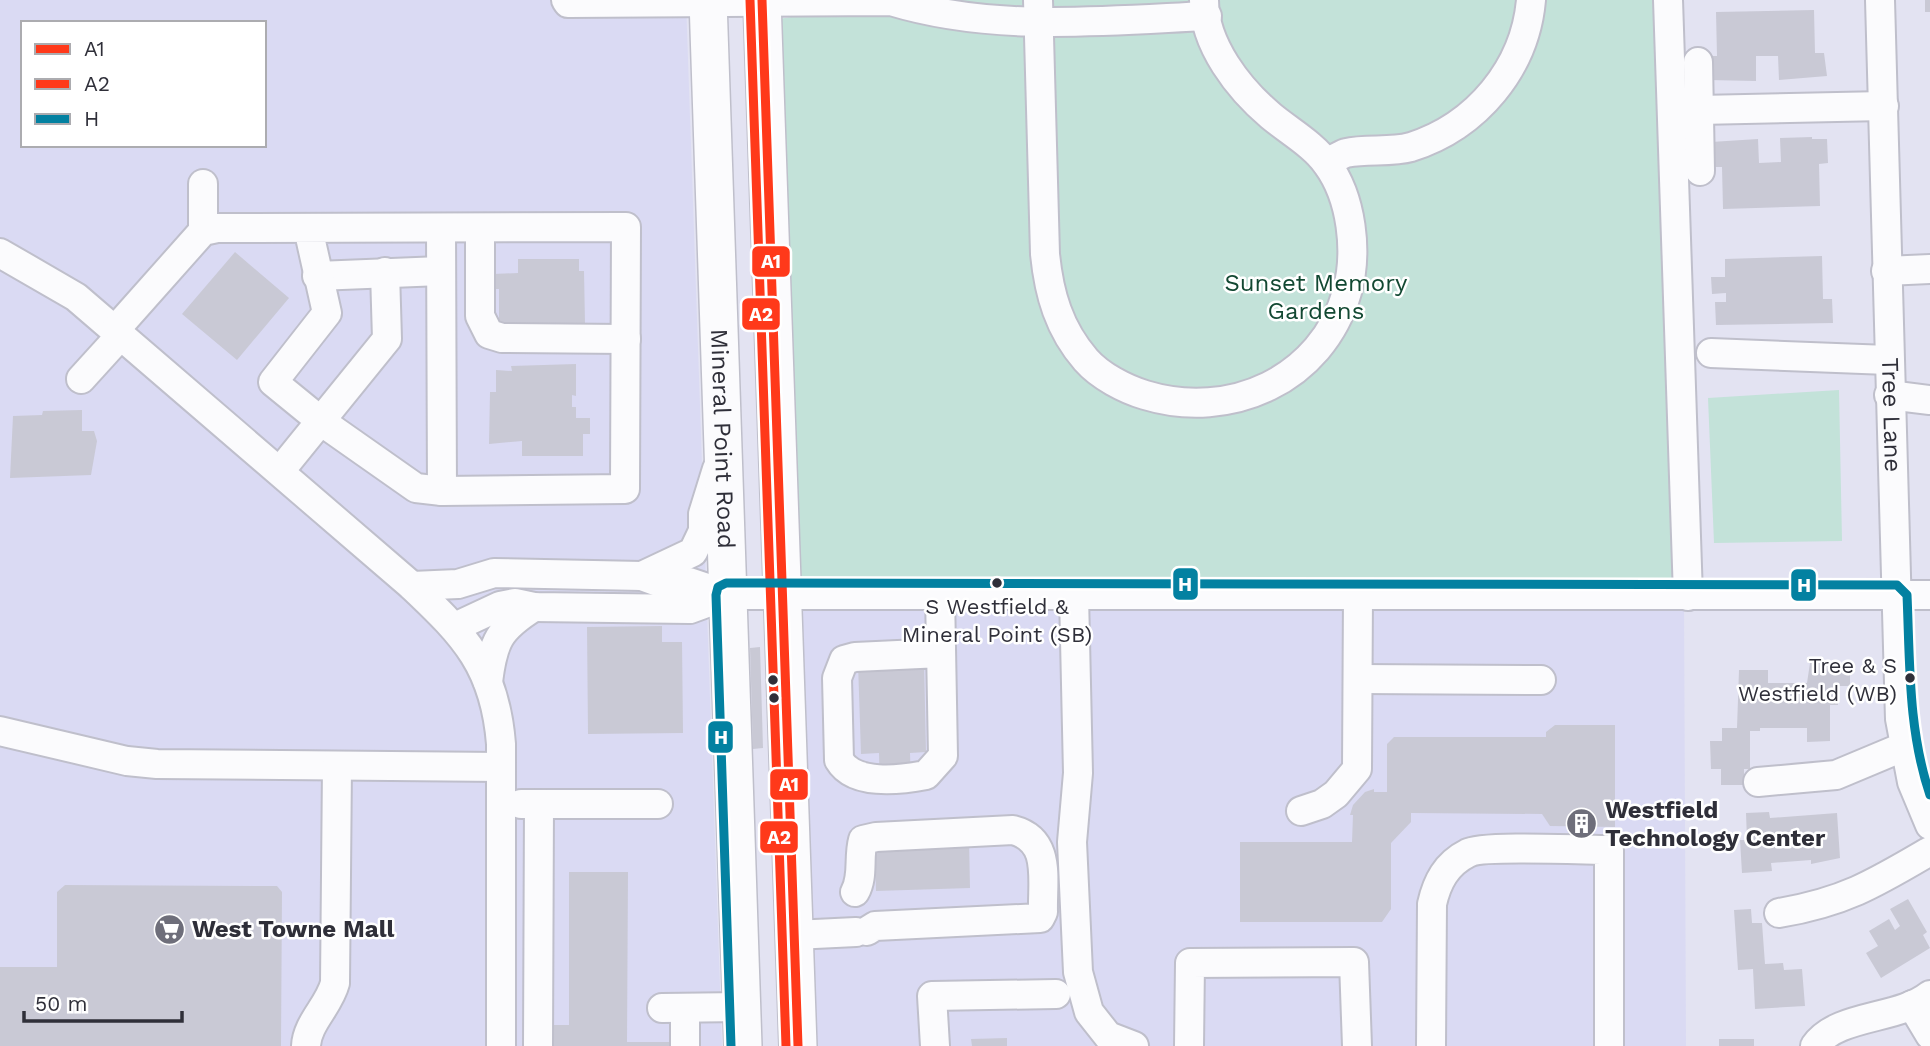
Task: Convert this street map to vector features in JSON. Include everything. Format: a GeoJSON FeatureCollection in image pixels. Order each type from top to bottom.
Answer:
{"type":"FeatureCollection","features":[{"type":"Feature","properties":{"kind":"main road","name":"Mineral Point Road"},"geometry":{"type":"LineString","coordinates":[[708,1],[743,1046]]}},
{"type":"Feature","properties":{"kind":"main road"},"geometry":{"type":"LineString","coordinates":[[762,1],[798,1046]]}},
{"type":"Feature","properties":{"kind":"street"},"geometry":{"type":"LineString","coordinates":[[566,0],[626,4],[891,0],[944,7],[995,22],[1038,11],[1206,8],[1212,37],[1233,77],[1269,114],[1327,163],[1343,196],[1352,257],[1347,290],[1337,320],[1322,343],[1303,363],[1278,381],[1223,403],[1196,404],[1161,400],[1133,391],[1088,363],[1071,341],[1049,291],[1045,254],[1038,11]]}},
{"type":"Feature","properties":{"kind":"street"},"geometry":{"type":"LineString","coordinates":[[1327,163],[1346,153],[1409,147],[1457,124],[1493,94],[1505,77],[1518,55],[1530,17],[1531,0]]}},
{"type":"Feature","properties":{"kind":"street"},"geometry":{"type":"LineString","coordinates":[[1668,0],[1688,596]]}},
{"type":"Feature","properties":{"kind":"street","name":"Tree Lane"},"geometry":{"type":"LineString","coordinates":[[1880,0],[1895,597],[1903,747],[1912,782],[1930,825]]}},
{"type":"Feature","properties":{"kind":"street"},"geometry":{"type":"LineString","coordinates":[[1698,62],[1700,171]]}},
{"type":"Feature","properties":{"kind":"street"},"geometry":{"type":"LineString","coordinates":[[1699,110],[1884,106]]}},
{"type":"Feature","properties":{"kind":"street"},"geometry":{"type":"LineString","coordinates":[[81,380],[203,231],[203,184]]}},
{"type":"Feature","properties":{"kind":"street"},"geometry":{"type":"LineString","coordinates":[[203,231],[308,228],[626,227],[625,489],[442,491],[416,488],[323,422],[273,382],[327,313],[308,228]]}},
{"type":"Feature","properties":{"kind":"street"},"geometry":{"type":"LineString","coordinates":[[441,228],[442,491]]}},
{"type":"Feature","properties":{"kind":"street"},"geometry":{"type":"LineString","coordinates":[[480,228],[480,316],[489,334],[502,338],[626,339]]}},
{"type":"Feature","properties":{"kind":"street"},"geometry":{"type":"LineString","coordinates":[[0,253],[51,281],[118,332],[412,586],[452,624],[478,659],[488,682],[500,725],[501,1046]]}},
{"type":"Feature","properties":{"kind":"street"},"geometry":{"type":"LineString","coordinates":[[1886,271],[1930,269]]}},
{"type":"Feature","properties":{"kind":"street"},"geometry":{"type":"LineString","coordinates":[[317,276],[442,271]]}},
{"type":"Feature","properties":{"kind":"street"},"geometry":{"type":"LineString","coordinates":[[280,471],[323,422],[387,339],[385,272]]}},
{"type":"Feature","properties":{"kind":"street"},"geometry":{"type":"LineString","coordinates":[[1711,353],[1888,360]]}},
{"type":"Feature","properties":{"kind":"street"},"geometry":{"type":"LineString","coordinates":[[1889,395],[1930,400]]}},
{"type":"Feature","properties":{"kind":"street"},"geometry":{"type":"LineString","coordinates":[[642,576],[693,552],[703,531],[703,514],[724,449]]}},
{"type":"Feature","properties":{"kind":"street"},"geometry":{"type":"LineString","coordinates":[[412,586],[458,584],[494,573],[513,576],[642,576],[661,583],[689,582],[728,595]]}},
{"type":"Feature","properties":{"kind":"street"},"geometry":{"type":"LineString","coordinates":[[452,624],[469,599],[500,586],[513,576]]}},
{"type":"Feature","properties":{"kind":"street"},"geometry":{"type":"LineString","coordinates":[[940,594],[941,653],[939,755],[926,775],[912,778],[866,778],[843,767],[839,760],[836,678],[844,660],[855,657],[941,653]]}},
{"type":"Feature","properties":{"kind":"street"},"geometry":{"type":"LineString","coordinates":[[452,624],[514,603],[534,607],[690,609],[728,595],[1930,596]]}},
{"type":"Feature","properties":{"kind":"street"},"geometry":{"type":"LineString","coordinates":[[1074,595],[1078,773],[1072,842],[1078,972],[1089,1012],[1108,1036],[1134,1046]]}},
{"type":"Feature","properties":{"kind":"street"},"geometry":{"type":"LineString","coordinates":[[1301,811],[1321,804],[1336,794],[1357,769],[1358,595]]}},
{"type":"Feature","properties":{"kind":"street"},"geometry":{"type":"LineString","coordinates":[[488,682],[497,638],[505,628],[534,607]]}},
{"type":"Feature","properties":{"kind":"street"},"geometry":{"type":"LineString","coordinates":[[1359,679],[1541,680]]}},
{"type":"Feature","properties":{"kind":"street"},"geometry":{"type":"LineString","coordinates":[[0,732],[127,761],[157,764],[501,767]]}},
{"type":"Feature","properties":{"kind":"street"},"geometry":{"type":"LineString","coordinates":[[1758,782],[1836,775],[1903,747]]}},
{"type":"Feature","properties":{"kind":"street"},"geometry":{"type":"LineString","coordinates":[[306,1046],[307,1035],[332,995],[335,983],[337,766]]}},
{"type":"Feature","properties":{"kind":"street"},"geometry":{"type":"LineString","coordinates":[[502,804],[658,804]]}},
{"type":"Feature","properties":{"kind":"street"},"geometry":{"type":"LineString","coordinates":[[538,1046],[539,804]]}},
{"type":"Feature","properties":{"kind":"street"},"geometry":{"type":"LineString","coordinates":[[794,936],[861,932],[875,926],[1040,918],[1043,912],[1042,860],[1037,842],[1026,834],[1013,830],[876,837],[863,840],[859,853],[860,883],[855,892]]}},
{"type":"Feature","properties":{"kind":"street"},"geometry":{"type":"LineString","coordinates":[[1431,1046],[1432,904],[1436,886],[1446,869],[1476,850],[1609,850],[1609,1046]]}},
{"type":"Feature","properties":{"kind":"street"},"geometry":{"type":"LineString","coordinates":[[1779,913],[1821,906],[1847,897],[1873,886],[1930,850]]}},
{"type":"Feature","properties":{"kind":"street"},"geometry":{"type":"LineString","coordinates":[[1189,1046],[1190,963],[1341,962],[1354,962],[1357,1046]]}},
{"type":"Feature","properties":{"kind":"street"},"geometry":{"type":"LineString","coordinates":[[935,1046],[932,996],[1056,993]]}},
{"type":"Feature","properties":{"kind":"street"},"geometry":{"type":"LineString","coordinates":[[1815,1046],[1825,1034],[1921,1000],[1930,1035]]}},
{"type":"Feature","properties":{"kind":"street"},"geometry":{"type":"LineString","coordinates":[[685,1046],[674,1008],[741,1007]]}},
{"type":"Feature","properties":{"kind":"shaded area","name":"West Towne Mall"},"geometry":{"type":"Polygon","coordinates":[[[0,0],[686,0],[722,1046],[0,1046],[0,0]]]}},
{"type":"Feature","properties":{"kind":"shaded area"},"geometry":{"type":"Polygon","coordinates":[[[782,594],[1684,596],[1686,1046],[798,1046],[782,594]]]}},
{"type":"Feature","properties":{"kind":"green space","name":"Sunset Memory Gardens"},"geometry":{"type":"Polygon","coordinates":[[[901,0],[1673,0],[1684,596],[782,594],[762,22],[825,11],[901,16],[901,0]]]}},
{"type":"Feature","properties":{"kind":"green space"},"geometry":{"type":"Polygon","coordinates":[[[1839,390],[1842,541],[1714,543],[1708,398],[1839,390]]]}},
{"type":"Feature","properties":{"kind":"building"},"geometry":{"type":"Polygon","coordinates":[[[1925,0],[1930,0],[1930,12],[1925,12],[1925,0]]]}},
{"type":"Feature","properties":{"kind":"building"},"geometry":{"type":"Polygon","coordinates":[[[1814,10],[1815,53],[1824,53],[1827,76],[1779,80],[1778,56],[1756,56],[1756,81],[1708,80],[1709,56],[1717,56],[1716,12],[1814,10]]]}},
{"type":"Feature","properties":{"kind":"building"},"geometry":{"type":"Polygon","coordinates":[[[1780,138],[1827,139],[1828,163],[1819,164],[1820,206],[1723,209],[1722,167],[1712,167],[1711,142],[1758,139],[1759,163],[1781,162],[1780,138]]]}},
{"type":"Feature","properties":{"kind":"building"},"geometry":{"type":"Polygon","coordinates":[[[235,252],[289,298],[237,360],[182,314],[235,252]]]}},
{"type":"Feature","properties":{"kind":"building"},"geometry":{"type":"Polygon","coordinates":[[[1822,256],[1823,299],[1832,299],[1833,323],[1716,325],[1715,302],[1726,302],[1726,293],[1712,294],[1711,277],[1725,277],[1725,259],[1822,256]]]}},
{"type":"Feature","properties":{"kind":"building"},"geometry":{"type":"Polygon","coordinates":[[[518,259],[579,259],[579,271],[584,271],[585,324],[580,324],[581,332],[499,332],[499,289],[493,289],[493,274],[518,273],[518,259]]]}},
{"type":"Feature","properties":{"kind":"building"},"geometry":{"type":"Polygon","coordinates":[[[576,364],[576,396],[572,395],[572,407],[576,407],[576,418],[590,418],[590,434],[583,434],[583,456],[522,456],[522,441],[489,444],[490,392],[496,392],[496,370],[512,371],[511,366],[576,364]]]}},
{"type":"Feature","properties":{"kind":"building"},"geometry":{"type":"Polygon","coordinates":[[[82,410],[82,431],[94,431],[97,441],[91,475],[10,478],[13,416],[42,415],[43,411],[82,410]]]}},
{"type":"Feature","properties":{"kind":"building"},"geometry":{"type":"Polygon","coordinates":[[[662,626],[662,642],[682,642],[683,733],[588,734],[587,627],[662,626]]]}},
{"type":"Feature","properties":{"kind":"building"},"geometry":{"type":"Polygon","coordinates":[[[760,647],[763,748],[753,749],[750,648],[760,647]]]}},
{"type":"Feature","properties":{"kind":"building"},"geometry":{"type":"Polygon","coordinates":[[[924,661],[926,752],[910,753],[911,788],[880,789],[879,753],[861,754],[858,663],[924,661]]]}},
{"type":"Feature","properties":{"kind":"building"},"geometry":{"type":"Polygon","coordinates":[[[1810,663],[1840,663],[1840,670],[1850,670],[1850,686],[1838,686],[1838,705],[1830,705],[1830,741],[1807,742],[1807,728],[1760,728],[1760,731],[1750,731],[1750,769],[1744,769],[1744,785],[1721,785],[1721,769],[1711,769],[1710,741],[1722,741],[1722,728],[1737,728],[1739,670],[1768,670],[1768,683],[1807,683],[1810,663]]]}},
{"type":"Feature","properties":{"kind":"building","name":"Westfield Technology Center"},"geometry":{"type":"Polygon","coordinates":[[[1555,725],[1615,725],[1615,827],[1550,826],[1542,814],[1411,813],[1411,822],[1391,843],[1391,909],[1382,922],[1240,922],[1240,842],[1352,842],[1353,815],[1350,815],[1353,805],[1365,792],[1374,789],[1374,792],[1387,792],[1387,744],[1394,737],[1546,737],[1546,732],[1555,725]]]}},
{"type":"Feature","properties":{"kind":"building"},"geometry":{"type":"Polygon","coordinates":[[[1769,812],[1770,818],[1837,813],[1840,858],[1811,864],[1811,860],[1771,863],[1772,871],[1742,873],[1740,840],[1747,840],[1746,813],[1769,812]]]}},
{"type":"Feature","properties":{"kind":"building"},"geometry":{"type":"Polygon","coordinates":[[[969,840],[970,888],[876,891],[875,848],[969,840]]]}},
{"type":"Feature","properties":{"kind":"building"},"geometry":{"type":"Polygon","coordinates":[[[569,872],[628,872],[627,1042],[677,1042],[677,1046],[551,1046],[552,1025],[569,1025],[569,872]]]}},
{"type":"Feature","properties":{"kind":"building","name":"West Towne Mall"},"geometry":{"type":"Polygon","coordinates":[[[65,885],[277,886],[282,892],[281,1046],[0,1046],[0,967],[57,967],[57,892],[65,885]]]}},
{"type":"Feature","properties":{"kind":"building"},"geometry":{"type":"Polygon","coordinates":[[[1908,899],[1927,932],[1923,935],[1930,948],[1881,978],[1866,953],[1878,946],[1869,931],[1889,919],[1895,930],[1900,926],[1890,909],[1908,899]]]}},
{"type":"Feature","properties":{"kind":"building"},"geometry":{"type":"Polygon","coordinates":[[[1751,909],[1752,923],[1762,923],[1765,964],[1783,963],[1784,970],[1802,969],[1805,1006],[1755,1009],[1753,969],[1738,970],[1734,910],[1751,909]]]}},
{"type":"Feature","properties":{"kind":"building"},"geometry":{"type":"Polygon","coordinates":[[[1007,1038],[1007,1046],[972,1046],[971,1039],[1007,1038]]]}},
{"type":"Feature","properties":{"kind":"building"},"geometry":{"type":"Polygon","coordinates":[[[1719,1039],[1754,1039],[1754,1046],[1719,1046],[1719,1039]]]}},
{"type":"Feature","properties":{"kind":"transit line","name":"A2"},"geometry":{"type":"LineString","coordinates":[[750,0],[786,1046]]}},
{"type":"Feature","properties":{"kind":"transit line","name":"A1"},"geometry":{"type":"LineString","coordinates":[[762,0],[798,1046]]}},
{"type":"Feature","properties":{"kind":"transit line","name":"H"},"geometry":{"type":"LineString","coordinates":[[731,1046],[716,595],[718,587],[726,583],[1897,585],[1907,595],[1914,721],[1930,795]]}},
{"type":"Feature","properties":{"kind":"place","name":"S Westfield & Mineral Point (SB)"},"geometry":{"type":"Point","coordinates":[997,583]}},
{"type":"Feature","properties":{"kind":"place","name":"Tree & S Westfield (WB)"},"geometry":{"type":"Point","coordinates":[1910,678]}},
{"type":"Feature","properties":{"kind":"place","name":"Westfield Technology Center"},"geometry":{"type":"Point","coordinates":[1582,824]}},
{"type":"Feature","properties":{"kind":"place","name":"West Towne Mall"},"geometry":{"type":"Point","coordinates":[169,929]}}]}
